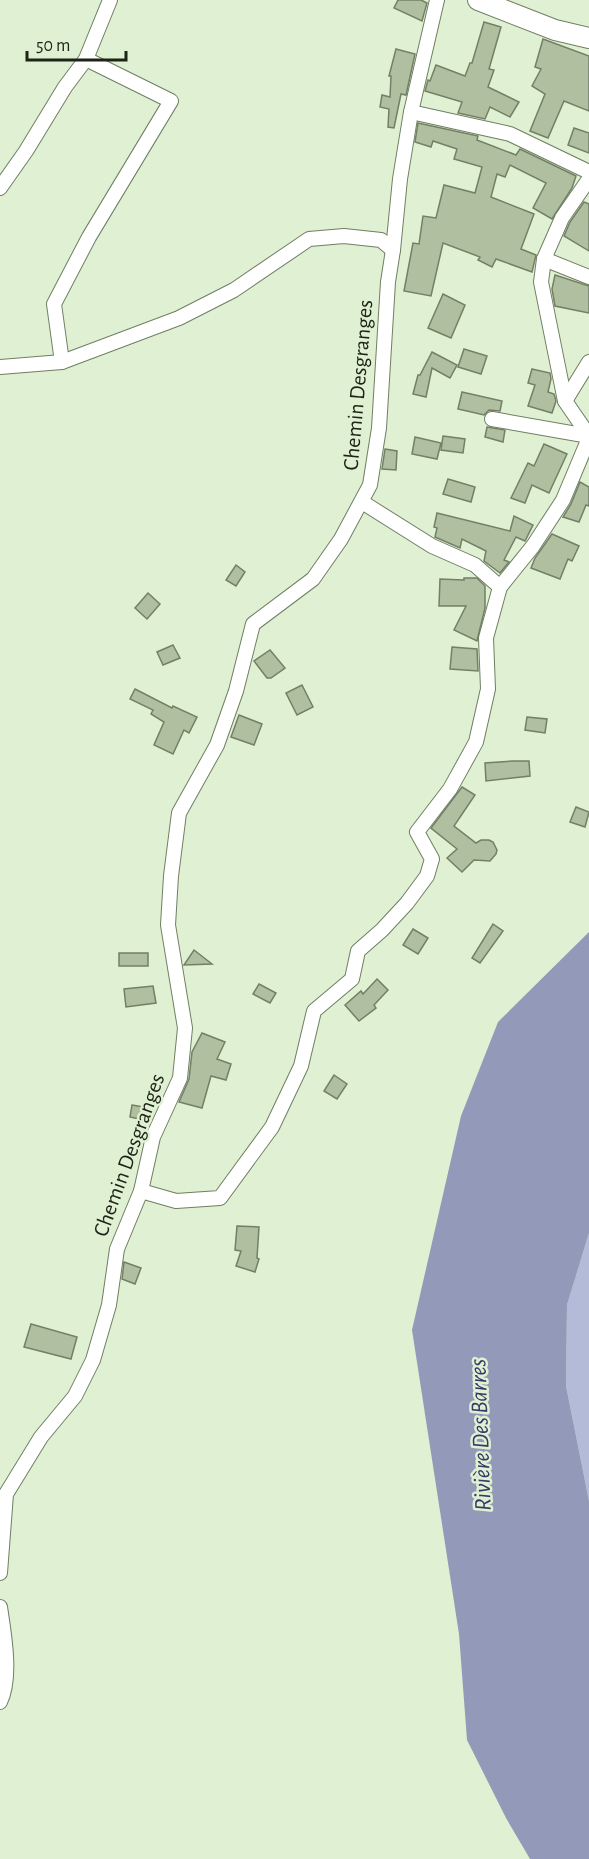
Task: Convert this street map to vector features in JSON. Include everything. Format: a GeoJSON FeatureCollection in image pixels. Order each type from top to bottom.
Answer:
{"type":"FeatureCollection","features":[{"type":"Feature","properties":{"kind":"main road"},"geometry":{"type":"LineString","coordinates":[[478,0],[555,30],[589,38]]}},
{"type":"Feature","properties":{"kind":"street"},"geometry":{"type":"LineString","coordinates":[[0,188],[86,58],[110,0]]}},
{"type":"Feature","properties":{"kind":"street","name":"Chemin Desgranges"},"geometry":{"type":"LineString","coordinates":[[0,1573],[6,1494],[41,1437],[75,1396],[93,1360],[109,1305],[117,1249],[141,1191],[153,1137],[180,1078],[185,1028],[168,925],[171,876],[180,813],[217,745],[236,691],[253,624],[313,579],[340,539],[370,485],[379,428],[388,282],[400,179],[411,112],[437,0]]}},
{"type":"Feature","properties":{"kind":"street"},"geometry":{"type":"LineString","coordinates":[[62,362],[54,304],[89,237],[171,101],[86,58]]}},
{"type":"Feature","properties":{"kind":"street"},"geometry":{"type":"LineString","coordinates":[[411,112],[510,134],[589,172]]}},
{"type":"Feature","properties":{"kind":"street"},"geometry":{"type":"LineString","coordinates":[[589,180],[562,218],[544,259],[541,282],[565,401],[589,437]]}},
{"type":"Feature","properties":{"kind":"street"},"geometry":{"type":"LineString","coordinates":[[0,367],[62,362],[180,318],[234,290],[309,238],[344,236],[381,240],[393,250]]}},
{"type":"Feature","properties":{"kind":"street"},"geometry":{"type":"LineString","coordinates":[[544,259],[589,277]]}},
{"type":"Feature","properties":{"kind":"street"},"geometry":{"type":"LineString","coordinates":[[565,401],[589,362]]}},
{"type":"Feature","properties":{"kind":"street"},"geometry":{"type":"LineString","coordinates":[[492,419],[589,437]]}},
{"type":"Feature","properties":{"kind":"street"},"geometry":{"type":"LineString","coordinates":[[141,1191],[176,1201],[220,1198],[272,1127],[301,1066],[314,1011],[352,979],[358,951],[407,903],[427,876],[432,859],[417,832],[450,789],[476,742],[488,688],[486,638],[500,587],[533,546],[563,500],[589,437]]}},
{"type":"Feature","properties":{"kind":"street"},"geometry":{"type":"LineString","coordinates":[[362,502],[432,546],[475,566],[500,587]]}},
{"type":"Feature","properties":{"kind":"street"},"geometry":{"type":"LineString","coordinates":[[0,1607],[6,1648],[4,1694],[0,1702]]}},
{"type":"Feature","properties":{"kind":"shaded area"},"geometry":{"type":"Polygon","coordinates":[[[589,1233],[589,1501],[566,1386],[567,1305],[589,1233]]]}},
{"type":"Feature","properties":{"kind":"water","name":"Rivière Des Barres"},"geometry":{"type":"Polygon","coordinates":[[[589,932],[589,1233],[567,1305],[566,1386],[589,1501],[589,1859],[530,1859],[506,1818],[467,1740],[459,1634],[412,1330],[461,1116],[498,1022],[589,932]]]}},
{"type":"Feature","properties":{"kind":"building"},"geometry":{"type":"Polygon","coordinates":[[[398,0],[421,0],[427,3],[422,21],[394,8],[398,0]]]}},
{"type":"Feature","properties":{"kind":"building"},"geometry":{"type":"Polygon","coordinates":[[[484,22],[501,27],[489,69],[494,70],[488,87],[519,102],[510,117],[490,107],[485,119],[458,113],[462,102],[425,91],[436,65],[465,76],[472,63],[484,22]]]}},
{"type":"Feature","properties":{"kind":"building"},"geometry":{"type":"Polygon","coordinates":[[[543,39],[589,56],[589,111],[564,101],[548,138],[530,131],[545,94],[532,86],[541,69],[535,67],[543,39]]]}},
{"type":"Feature","properties":{"kind":"building"},"geometry":{"type":"Polygon","coordinates":[[[396,49],[415,54],[406,95],[401,94],[394,128],[388,127],[389,109],[380,107],[382,95],[390,97],[391,76],[389,76],[396,49]]]}},
{"type":"Feature","properties":{"kind":"building"},"geometry":{"type":"Polygon","coordinates":[[[418,123],[478,136],[477,140],[516,155],[520,149],[576,176],[572,188],[552,219],[533,208],[546,183],[510,165],[505,177],[497,174],[491,197],[534,214],[521,249],[536,255],[532,272],[496,259],[492,267],[478,260],[480,257],[443,243],[431,296],[404,291],[413,243],[419,244],[423,216],[436,218],[444,185],[475,193],[482,167],[454,159],[457,149],[433,141],[431,147],[415,142],[418,123]]]}},
{"type":"Feature","properties":{"kind":"building"},"geometry":{"type":"Polygon","coordinates":[[[574,128],[589,133],[589,153],[568,145],[574,128]]]}},
{"type":"Feature","properties":{"kind":"building"},"geometry":{"type":"Polygon","coordinates":[[[584,202],[589,204],[589,251],[564,236],[570,222],[584,202]]]}},
{"type":"Feature","properties":{"kind":"building"},"geometry":{"type":"Polygon","coordinates":[[[555,275],[589,286],[589,313],[555,306],[552,289],[555,275]]]}},
{"type":"Feature","properties":{"kind":"building"},"geometry":{"type":"Polygon","coordinates":[[[443,294],[465,305],[451,338],[428,328],[443,294]]]}},
{"type":"Feature","properties":{"kind":"building"},"geometry":{"type":"Polygon","coordinates":[[[464,349],[487,356],[481,374],[458,367],[464,349]]]}},
{"type":"Feature","properties":{"kind":"building"},"geometry":{"type":"Polygon","coordinates":[[[432,352],[457,365],[450,378],[432,368],[426,397],[413,394],[418,375],[432,352]]]}},
{"type":"Feature","properties":{"kind":"building"},"geometry":{"type":"Polygon","coordinates":[[[532,369],[550,373],[548,392],[554,394],[556,401],[552,413],[528,406],[535,385],[528,383],[532,369]]]}},
{"type":"Feature","properties":{"kind":"building"},"geometry":{"type":"Polygon","coordinates":[[[462,392],[502,401],[500,411],[489,410],[484,415],[458,409],[462,392]]]}},
{"type":"Feature","properties":{"kind":"building"},"geometry":{"type":"Polygon","coordinates":[[[487,427],[505,430],[503,442],[485,437],[487,427]]]}},
{"type":"Feature","properties":{"kind":"building"},"geometry":{"type":"Polygon","coordinates":[[[443,436],[465,439],[463,453],[441,450],[443,436]]]}},
{"type":"Feature","properties":{"kind":"building"},"geometry":{"type":"Polygon","coordinates":[[[415,437],[441,443],[437,459],[412,454],[415,437]]]}},
{"type":"Feature","properties":{"kind":"building"},"geometry":{"type":"Polygon","coordinates":[[[544,444],[567,454],[549,493],[532,485],[525,503],[511,498],[528,463],[534,466],[544,444]]]}},
{"type":"Feature","properties":{"kind":"building"},"geometry":{"type":"Polygon","coordinates":[[[385,449],[397,451],[396,470],[382,469],[385,449]]]}},
{"type":"Feature","properties":{"kind":"building"},"geometry":{"type":"Polygon","coordinates":[[[448,479],[475,487],[471,502],[443,494],[448,479]]]}},
{"type":"Feature","properties":{"kind":"building"},"geometry":{"type":"Polygon","coordinates":[[[580,482],[589,487],[589,506],[586,505],[579,522],[563,517],[580,482]]]}},
{"type":"Feature","properties":{"kind":"building"},"geometry":{"type":"Polygon","coordinates":[[[437,513],[510,531],[514,516],[533,525],[525,541],[516,537],[504,560],[509,562],[500,573],[484,561],[486,551],[462,539],[460,548],[435,537],[437,528],[434,527],[437,513]]]}},
{"type":"Feature","properties":{"kind":"building"},"geometry":{"type":"Polygon","coordinates":[[[552,534],[579,546],[572,561],[568,559],[560,579],[531,568],[535,558],[552,534]]]}},
{"type":"Feature","properties":{"kind":"building"},"geometry":{"type":"Polygon","coordinates":[[[236,565],[245,572],[236,586],[226,580],[236,565]]]}},
{"type":"Feature","properties":{"kind":"building"},"geometry":{"type":"Polygon","coordinates":[[[464,578],[477,578],[485,586],[485,608],[477,641],[454,630],[466,606],[439,606],[440,579],[464,580],[464,578]]]}},
{"type":"Feature","properties":{"kind":"building"},"geometry":{"type":"Polygon","coordinates":[[[148,593],[160,604],[147,619],[135,608],[148,593]]]}},
{"type":"Feature","properties":{"kind":"building"},"geometry":{"type":"Polygon","coordinates":[[[173,645],[180,658],[163,665],[157,652],[173,645]]]}},
{"type":"Feature","properties":{"kind":"building"},"geometry":{"type":"Polygon","coordinates":[[[452,647],[477,649],[478,671],[450,669],[452,647]]]}},
{"type":"Feature","properties":{"kind":"building"},"geometry":{"type":"Polygon","coordinates":[[[270,650],[285,668],[271,678],[267,678],[254,661],[270,650]]]}},
{"type":"Feature","properties":{"kind":"building"},"geometry":{"type":"Polygon","coordinates":[[[302,685],[313,707],[297,715],[286,693],[302,685]]]}},
{"type":"Feature","properties":{"kind":"building"},"geometry":{"type":"Polygon","coordinates":[[[135,689],[172,708],[173,706],[197,717],[189,733],[184,730],[173,754],[154,745],[164,722],[151,714],[153,710],[130,699],[135,689]]]}},
{"type":"Feature","properties":{"kind":"building"},"geometry":{"type":"Polygon","coordinates":[[[239,715],[262,724],[254,745],[231,737],[239,715]]]}},
{"type":"Feature","properties":{"kind":"building"},"geometry":{"type":"Polygon","coordinates":[[[527,717],[547,719],[545,733],[525,730],[527,717]]]}},
{"type":"Feature","properties":{"kind":"building"},"geometry":{"type":"Polygon","coordinates":[[[529,761],[530,776],[486,781],[485,763],[529,761]]]}},
{"type":"Feature","properties":{"kind":"building"},"geometry":{"type":"Polygon","coordinates":[[[462,787],[475,795],[454,826],[476,843],[481,840],[493,842],[497,850],[490,861],[474,860],[462,872],[447,858],[457,849],[431,828],[462,787]]]}},
{"type":"Feature","properties":{"kind":"building"},"geometry":{"type":"Polygon","coordinates":[[[576,807],[589,812],[585,827],[570,822],[576,807]]]}},
{"type":"Feature","properties":{"kind":"building"},"geometry":{"type":"Polygon","coordinates":[[[493,924],[503,931],[480,963],[472,958],[493,924]]]}},
{"type":"Feature","properties":{"kind":"building"},"geometry":{"type":"Polygon","coordinates":[[[413,929],[428,938],[418,954],[403,945],[413,929]]]}},
{"type":"Feature","properties":{"kind":"building"},"geometry":{"type":"Polygon","coordinates":[[[194,950],[212,964],[184,965],[194,950]]]}},
{"type":"Feature","properties":{"kind":"building"},"geometry":{"type":"Polygon","coordinates":[[[119,953],[148,953],[148,966],[119,966],[119,953]]]}},
{"type":"Feature","properties":{"kind":"building"},"geometry":{"type":"Polygon","coordinates":[[[377,979],[388,990],[374,1005],[376,1008],[359,1021],[345,1005],[361,991],[363,994],[377,979]]]}},
{"type":"Feature","properties":{"kind":"building"},"geometry":{"type":"Polygon","coordinates":[[[259,984],[276,993],[270,1003],[253,994],[259,984]]]}},
{"type":"Feature","properties":{"kind":"building"},"geometry":{"type":"Polygon","coordinates":[[[153,986],[156,1003],[126,1007],[124,989],[153,986]]]}},
{"type":"Feature","properties":{"kind":"building"},"geometry":{"type":"Polygon","coordinates":[[[202,1033],[225,1042],[217,1059],[231,1064],[226,1080],[211,1076],[202,1108],[179,1102],[189,1079],[192,1052],[202,1033]]]}},
{"type":"Feature","properties":{"kind":"building"},"geometry":{"type":"Polygon","coordinates":[[[334,1075],[347,1084],[337,1099],[324,1091],[334,1075]]]}},
{"type":"Feature","properties":{"kind":"building"},"geometry":{"type":"Polygon","coordinates":[[[132,1105],[150,1108],[148,1121],[130,1117],[132,1105]]]}},
{"type":"Feature","properties":{"kind":"building"},"geometry":{"type":"Polygon","coordinates":[[[237,1226],[259,1227],[257,1258],[259,1259],[255,1272],[236,1266],[241,1251],[235,1250],[237,1226]]]}},
{"type":"Feature","properties":{"kind":"building"},"geometry":{"type":"Polygon","coordinates":[[[124,1262],[141,1268],[135,1284],[122,1279],[124,1262]]]}},
{"type":"Feature","properties":{"kind":"building"},"geometry":{"type":"Polygon","coordinates":[[[31,1324],[77,1337],[71,1359],[24,1347],[31,1324]]]}}]}
